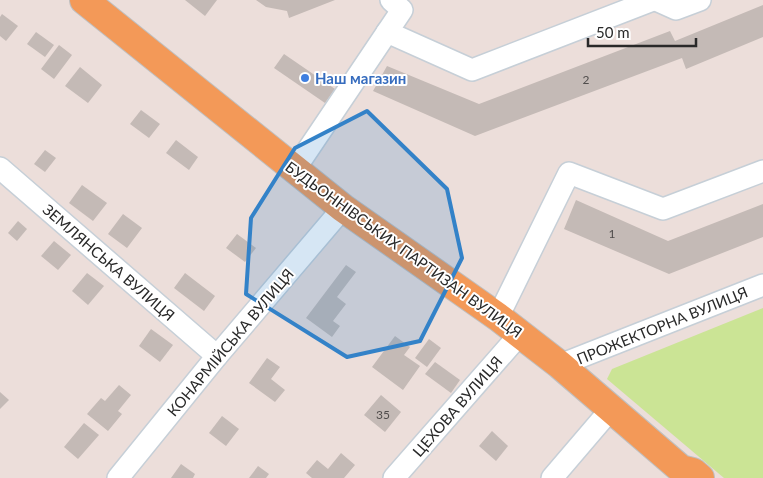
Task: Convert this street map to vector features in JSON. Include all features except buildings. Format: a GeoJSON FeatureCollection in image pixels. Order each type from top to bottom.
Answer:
{"type":"FeatureCollection","features":[{"type":"Feature","properties":{"kind":"main road","name":"БУДЬОННІВСЬКИХ ПАРТИЗАН ВУЛИЦЯ"},"geometry":{"type":"LineString","coordinates":[[84,0],[343,208],[498,317],[560,365],[685,475]]}},
{"type":"Feature","properties":{"kind":"street"},"geometry":{"type":"LineString","coordinates":[[295,169],[402,10],[391,0]]}},
{"type":"Feature","properties":{"kind":"street"},"geometry":{"type":"LineString","coordinates":[[387,32],[472,70],[655,0],[676,9],[700,0]]}},
{"type":"Feature","properties":{"kind":"street","name":"ЗЕМЛЯНСЬКА ВУЛИЦЯ"},"geometry":{"type":"LineString","coordinates":[[0,168],[217,356]]}},
{"type":"Feature","properties":{"kind":"street"},"geometry":{"type":"LineString","coordinates":[[498,317],[569,174],[663,209],[763,171]]}},
{"type":"Feature","properties":{"kind":"street","name":"КОНАРМІЙСЬКА ВУЛИЦЯ"},"geometry":{"type":"LineString","coordinates":[[118,478],[217,356],[343,208]]}},
{"type":"Feature","properties":{"kind":"street","name":"ПРОЖЕКТОРНА ВУЛИЦЯ"},"geometry":{"type":"LineString","coordinates":[[560,365],[763,284]]}},
{"type":"Feature","properties":{"kind":"street","name":"ЦЕХОВА ВУЛИЦЯ"},"geometry":{"type":"LineString","coordinates":[[394,478],[520,334]]}},
{"type":"Feature","properties":{"kind":"street"},"geometry":{"type":"LineString","coordinates":[[552,478],[610,409]]}},
{"type":"Feature","properties":{"kind":"highlighted area"},"geometry":{"type":"Polygon","coordinates":[[[367,111],[447,189],[462,258],[420,341],[347,357],[246,294],[251,218],[295,148],[367,111]]]}},
{"type":"Feature","properties":{"kind":"green space"},"geometry":{"type":"Polygon","coordinates":[[[763,308],[763,478],[724,478],[607,379],[612,369],[763,308]]]}},
{"type":"Feature","properties":{"kind":"place","name":"Наш магазин"},"geometry":{"type":"Point","coordinates":[305,78]}}]}
